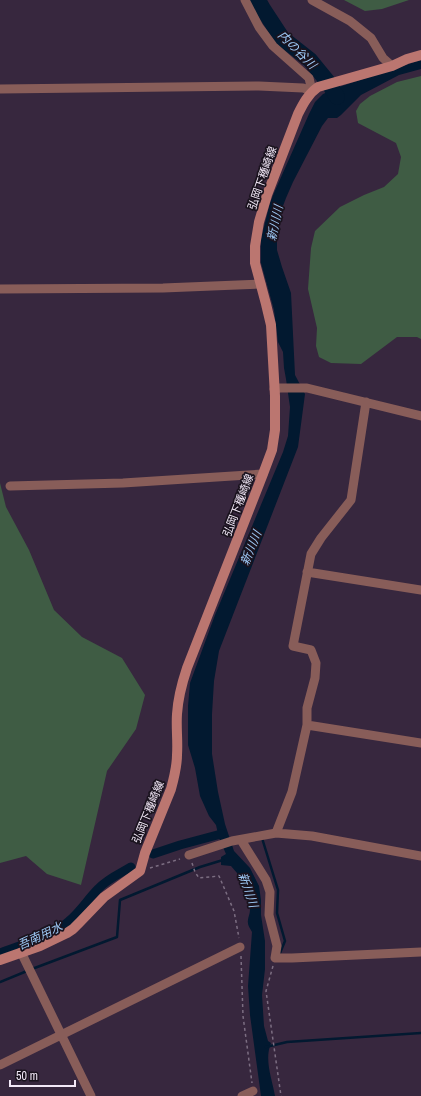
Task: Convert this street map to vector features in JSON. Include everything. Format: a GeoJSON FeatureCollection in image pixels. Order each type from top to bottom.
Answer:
{"type":"FeatureCollection","features":[{"type":"Feature","properties":{"kind":"main road"},"geometry":{"type":"LineString","coordinates":[[315,89],[392,66],[407,58],[421,55]]}},
{"type":"Feature","properties":{"kind":"main road","name":"弘岡下種崎線"},"geometry":{"type":"LineString","coordinates":[[140,871],[145,853],[174,778],[177,757],[177,714],[179,696],[187,668],[272,450],[275,430],[277,388],[270,325],[255,263],[255,246],[259,222],[267,195],[298,114],[303,104],[315,89]]}},
{"type":"Feature","properties":{"kind":"main road"},"geometry":{"type":"LineString","coordinates":[[0,960],[59,938],[73,929],[104,897],[140,871]]}},
{"type":"Feature","properties":{"kind":"street"},"geometry":{"type":"LineString","coordinates":[[246,0],[259,27],[273,46],[309,78],[315,89]]}},
{"type":"Feature","properties":{"kind":"street"},"geometry":{"type":"LineString","coordinates":[[312,0],[350,21],[371,38],[383,58],[392,66]]}},
{"type":"Feature","properties":{"kind":"street"},"geometry":{"type":"LineString","coordinates":[[0,89],[259,86],[315,89]]}},
{"type":"Feature","properties":{"kind":"street"},"geometry":{"type":"LineString","coordinates":[[0,289],[163,288],[261,284]]}},
{"type":"Feature","properties":{"kind":"street"},"geometry":{"type":"LineString","coordinates":[[277,388],[307,388],[421,416]]}},
{"type":"Feature","properties":{"kind":"street"},"geometry":{"type":"LineString","coordinates":[[276,833],[292,792],[307,725],[306,708],[316,678],[316,663],[311,650],[293,646],[307,572],[311,554],[321,538],[351,500],[366,402]]}},
{"type":"Feature","properties":{"kind":"street"},"geometry":{"type":"LineString","coordinates":[[10,486],[123,483],[263,474]]}},
{"type":"Feature","properties":{"kind":"street"},"geometry":{"type":"LineString","coordinates":[[307,572],[421,590]]}},
{"type":"Feature","properties":{"kind":"street"},"geometry":{"type":"LineString","coordinates":[[307,725],[421,743]]}},
{"type":"Feature","properties":{"kind":"street"},"geometry":{"type":"LineString","coordinates":[[189,855],[237,840],[276,833],[312,836],[421,856]]}},
{"type":"Feature","properties":{"kind":"street"},"geometry":{"type":"LineString","coordinates":[[237,840],[266,880],[270,892],[269,915],[277,946],[274,958],[421,952]]}},
{"type":"Feature","properties":{"kind":"street"},"geometry":{"type":"LineString","coordinates":[[0,1065],[240,947]]}},
{"type":"Feature","properties":{"kind":"street"},"geometry":{"type":"LineString","coordinates":[[21,952],[91,1096]]}},
{"type":"Feature","properties":{"kind":"street"},"geometry":{"type":"LineString","coordinates":[[242,1096],[253,1091]]}},
{"type":"Feature","properties":{"kind":"path"},"geometry":{"type":"LineString","coordinates":[[140,871],[189,855]]}},
{"type":"Feature","properties":{"kind":"path"},"geometry":{"type":"LineString","coordinates":[[195,872],[199,878],[219,876],[234,911],[240,947],[246,1047],[253,1091]]}},
{"type":"Feature","properties":{"kind":"path"},"geometry":{"type":"LineString","coordinates":[[274,958],[266,990],[281,1096]]}},
{"type":"Feature","properties":{"kind":"green space"},"geometry":{"type":"Polygon","coordinates":[[[344,0],[409,0],[382,9],[365,11],[344,0]]]}},
{"type":"Feature","properties":{"kind":"green space"},"geometry":{"type":"Polygon","coordinates":[[[421,76],[421,339],[417,337],[397,337],[361,364],[331,363],[319,357],[316,346],[317,328],[308,289],[311,248],[315,231],[340,207],[384,187],[398,174],[401,157],[396,143],[358,123],[356,111],[360,104],[370,96],[397,82],[421,76]]]}},
{"type":"Feature","properties":{"kind":"green space"},"geometry":{"type":"Polygon","coordinates":[[[0,483],[6,507],[29,550],[54,610],[82,637],[122,658],[145,695],[136,729],[107,771],[81,885],[47,874],[26,856],[0,863],[0,483]]]}},
{"type":"Feature","properties":{"kind":"water","name":"新川川"},"geometry":{"type":"Polygon","coordinates":[[[421,60],[421,69],[399,75],[361,95],[337,118],[328,118],[322,126],[293,182],[280,214],[277,233],[277,250],[291,293],[295,375],[305,394],[298,447],[219,651],[214,681],[212,714],[212,754],[225,824],[234,851],[250,868],[259,886],[261,900],[261,915],[265,941],[265,969],[262,995],[264,1026],[268,1041],[271,1043],[268,1062],[275,1096],[261,1096],[250,1015],[248,986],[252,932],[248,923],[250,907],[244,885],[240,883],[237,873],[231,866],[221,865],[221,857],[226,854],[219,838],[216,825],[209,816],[200,796],[195,768],[188,745],[188,706],[190,683],[215,615],[283,452],[288,436],[290,407],[283,352],[278,342],[274,310],[261,263],[261,239],[270,203],[309,114],[315,102],[323,94],[339,87],[421,60]]]}},
{"type":"Feature","properties":{"kind":"waterway","name":"内の谷川"},"geometry":{"type":"LineString","coordinates":[[258,0],[282,38],[310,60],[328,82],[337,97]]}},
{"type":"Feature","properties":{"kind":"waterway","name":"吾南用水"},"geometry":{"type":"LineString","coordinates":[[153,854],[221,834]]}},
{"type":"Feature","properties":{"kind":"waterway"},"geometry":{"type":"LineString","coordinates":[[262,838],[278,890],[277,913],[285,941],[280,953]]}},
{"type":"Feature","properties":{"kind":"waterway"},"geometry":{"type":"LineString","coordinates":[[32,969],[117,937],[120,900],[200,867],[223,860]]}},
{"type":"Feature","properties":{"kind":"waterway","name":"吾南用水"},"geometry":{"type":"LineString","coordinates":[[0,953],[36,940],[62,927],[77,914],[105,882],[131,867]]}},
{"type":"Feature","properties":{"kind":"waterway"},"geometry":{"type":"LineString","coordinates":[[0,982],[27,971]]}},
{"type":"Feature","properties":{"kind":"waterway"},"geometry":{"type":"LineString","coordinates":[[266,1047],[287,1042],[421,1033]]}}]}
